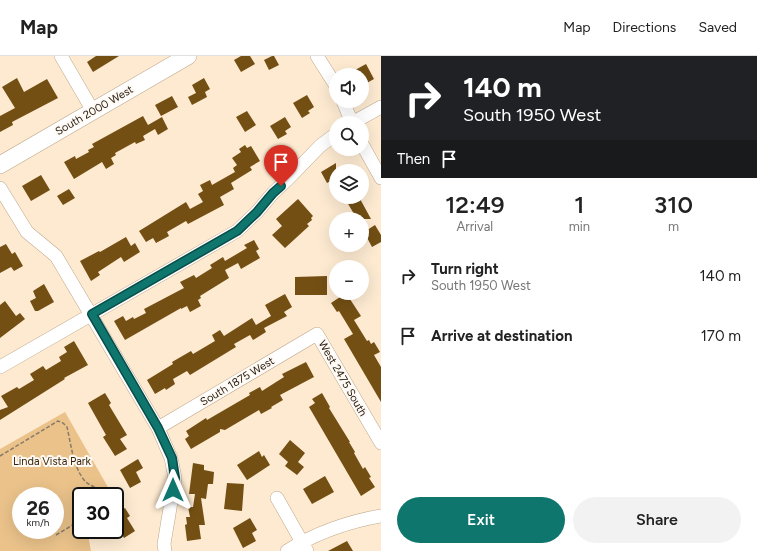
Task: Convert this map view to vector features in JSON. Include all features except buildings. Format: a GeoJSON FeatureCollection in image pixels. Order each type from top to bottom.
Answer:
{"type":"FeatureCollection","features":[{"type":"Feature","properties":{"kind":"main road","name":"South 2000 West"},"geometry":{"type":"LineString","coordinates":[[0,165],[188,56]]}},
{"type":"Feature","properties":{"kind":"street"},"geometry":{"type":"LineString","coordinates":[[61,56],[93,111]]}},
{"type":"Feature","properties":{"kind":"street"},"geometry":{"type":"LineString","coordinates":[[318,56],[329,74]]}},
{"type":"Feature","properties":{"kind":"street"},"geometry":{"type":"LineString","coordinates":[[365,116],[381,107]]}},
{"type":"Feature","properties":{"kind":"street"},"geometry":{"type":"LineString","coordinates":[[0,367],[237,231],[320,146],[329,139]]}},
{"type":"Feature","properties":{"kind":"street"},"geometry":{"type":"LineString","coordinates":[[369,156],[381,178]]}},
{"type":"Feature","properties":{"kind":"street"},"geometry":{"type":"LineString","coordinates":[[0,188],[27,232],[56,256],[92,314],[158,428],[172,458],[175,478],[164,544],[165,551]]}},
{"type":"Feature","properties":{"kind":"street","name":"South 1875 West"},"geometry":{"type":"LineString","coordinates":[[158,428],[317,334]]}},
{"type":"Feature","properties":{"kind":"street","name":"West 2475 South"},"geometry":{"type":"LineString","coordinates":[[317,334],[381,443]]}},
{"type":"Feature","properties":{"kind":"street"},"geometry":{"type":"LineString","coordinates":[[277,498],[305,546]]}},
{"type":"Feature","properties":{"kind":"street"},"geometry":{"type":"LineString","coordinates":[[287,551],[305,546],[348,523],[381,516]]}},
{"type":"Feature","properties":{"kind":"path"},"geometry":{"type":"LineString","coordinates":[[0,456],[58,421],[63,423],[66,427],[76,466],[80,474],[92,487]]}},
{"type":"Feature","properties":{"kind":"green space","name":"Linda Vista Park"},"geometry":{"type":"Polygon","coordinates":[[[65,412],[108,487],[72,487],[72,539],[89,539],[91,551],[0,551],[0,449],[65,412]]]}},
{"type":"Feature","properties":{"kind":"route"},"geometry":{"type":"LineString","coordinates":[[173,490],[175,478],[172,458],[158,428],[92,314],[237,231],[281,186]]}}]}
